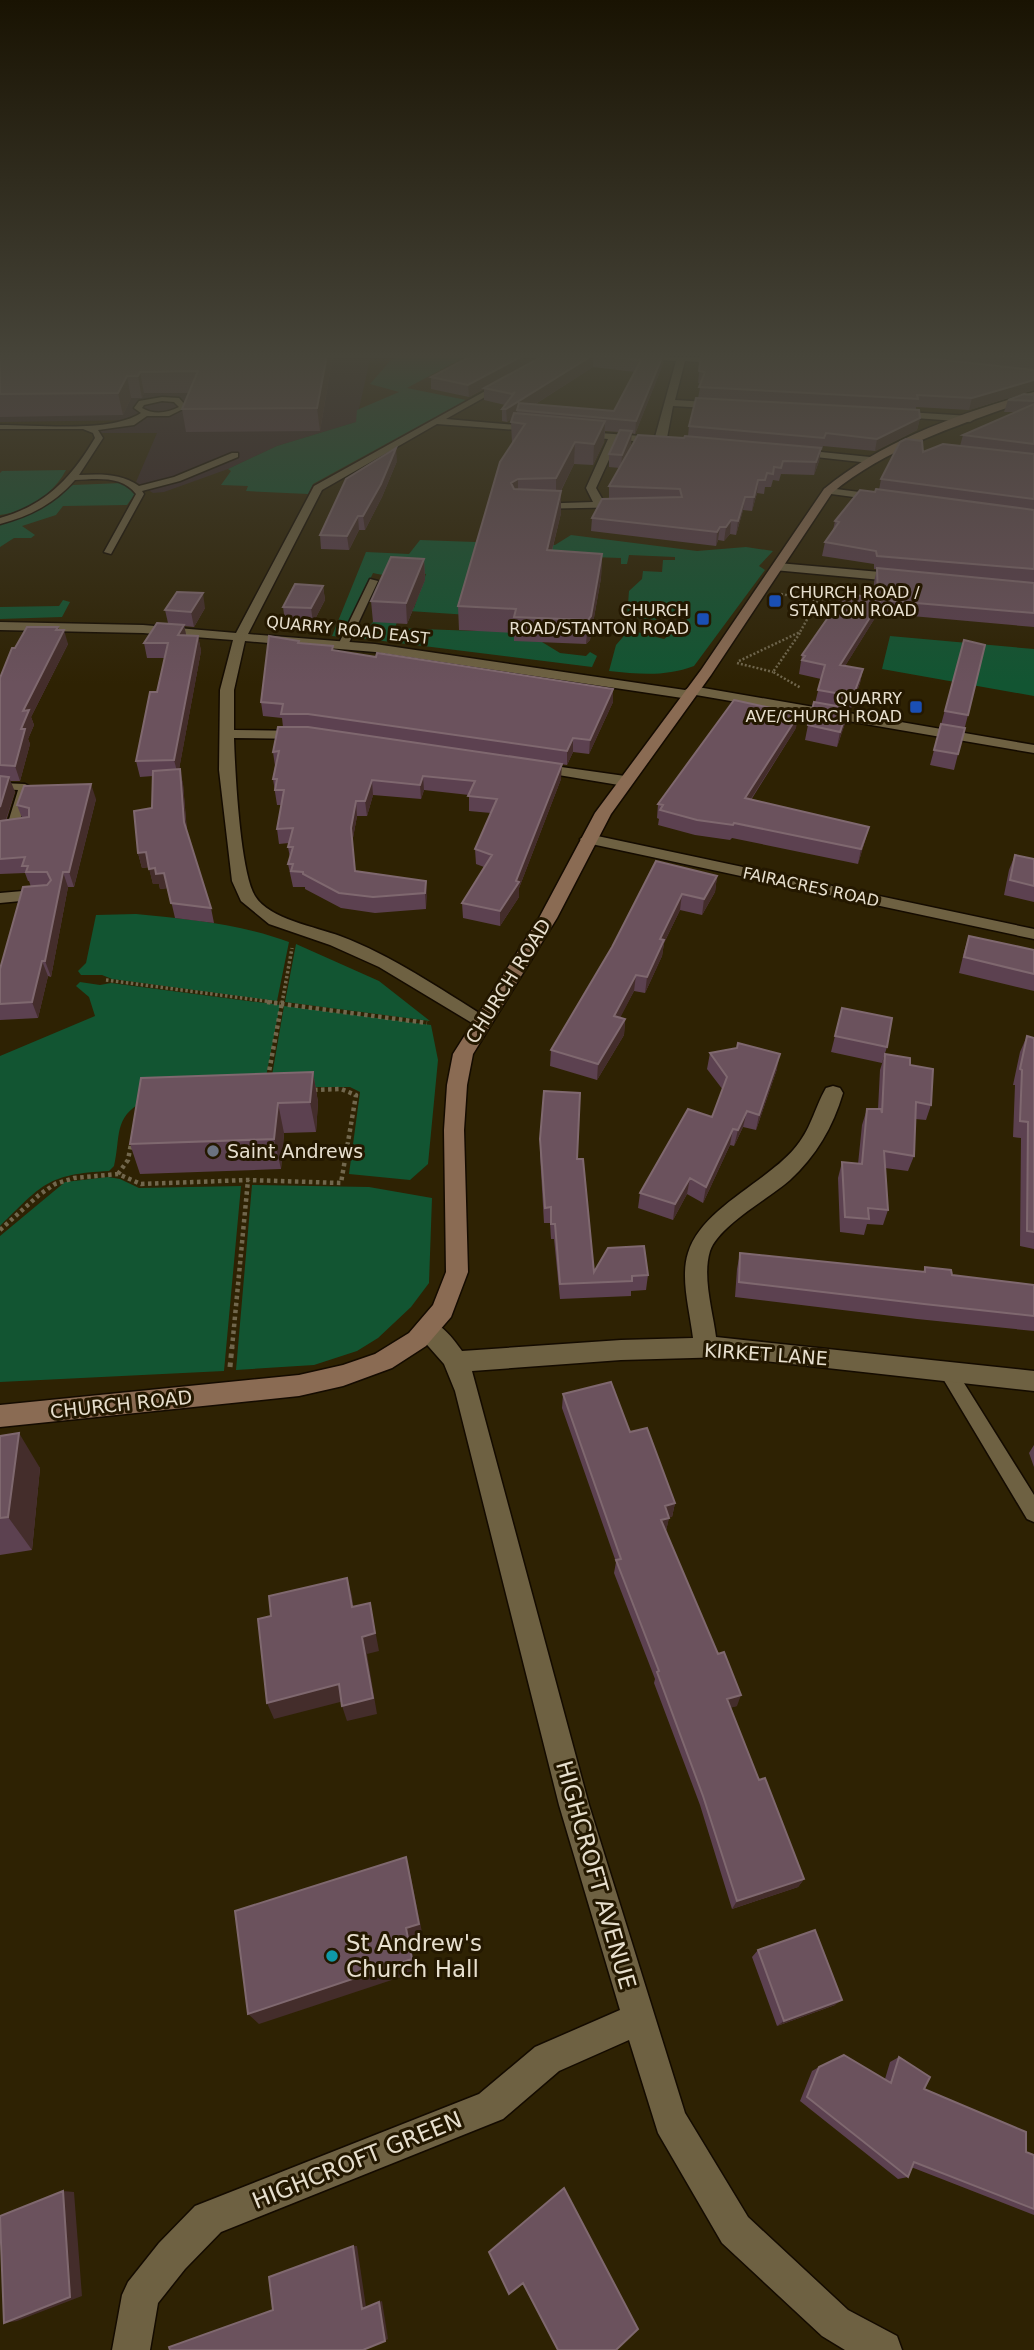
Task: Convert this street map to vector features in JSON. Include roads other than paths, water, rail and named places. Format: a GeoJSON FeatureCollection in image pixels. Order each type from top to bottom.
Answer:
{"type":"FeatureCollection","features":[{"type":"Feature","properties":{"kind":"main road","name":"CHURCH ROAD"},"geometry":{"type":"LineString","coordinates":[[0,1416],[287,1389],[364,1370],[400,1352],[438,1320],[453,1293],[457,1272],[454,1130],[457,1085],[463,1054],[548,918],[588,839],[625,781],[706,672],[828,491],[861,465]]}},
{"type":"Feature","properties":{"kind":"street"},"geometry":{"type":"LineString","coordinates":[[359,465],[318,488],[240,637],[227,690],[227,770],[240,881],[249,901],[275,920],[336,941],[385,963],[482,1023]]}},
{"type":"Feature","properties":{"kind":"street"},"geometry":{"type":"LineString","coordinates":[[600,506],[590,488],[601,465]]}},
{"type":"Feature","properties":{"kind":"street"},"geometry":{"type":"LineString","coordinates":[[828,491],[897,500]]}},
{"type":"Feature","properties":{"kind":"street"},"geometry":{"type":"LineString","coordinates":[[518,507],[641,505]]}},
{"type":"Feature","properties":{"kind":"street"},"geometry":{"type":"LineString","coordinates":[[778,567],[911,579]]}},
{"type":"Feature","properties":{"kind":"street"},"geometry":{"type":"LineString","coordinates":[[0,643],[6,626]]}},
{"type":"Feature","properties":{"kind":"street","name":"QUARRY ROAD EAST"},"geometry":{"type":"LineString","coordinates":[[6,626],[143,629],[343,645],[691,692],[1034,749]]}},
{"type":"Feature","properties":{"kind":"street"},"geometry":{"type":"LineString","coordinates":[[227,734],[323,737]]}},
{"type":"Feature","properties":{"kind":"street"},"geometry":{"type":"LineString","coordinates":[[515,764],[625,781]]}},
{"type":"Feature","properties":{"kind":"street","name":"FAIRACRES ROAD"},"geometry":{"type":"LineString","coordinates":[[588,839],[1034,934]]}},
{"type":"Feature","properties":{"kind":"street"},"geometry":{"type":"LineString","coordinates":[[0,898],[46,894]]}},
{"type":"Feature","properties":{"kind":"street"},"geometry":{"type":"LineString","coordinates":[[706,1348],[698,1272],[699,1251],[714,1230],[740,1205],[783,1175],[808,1149],[825,1122],[833,1093]]}},
{"type":"Feature","properties":{"kind":"street","name":"HIGHCROFT AVENUE"},"geometry":{"type":"LineString","coordinates":[[426,1330],[439,1338],[455,1362],[467,1391],[574,1805],[670,2121],[735,2230],[835,2323],[883,2350]]}},
{"type":"Feature","properties":{"kind":"street","name":"KIRKET LANE"},"geometry":{"type":"LineString","coordinates":[[455,1362],[621,1350],[728,1348],[1034,1381]]}},
{"type":"Feature","properties":{"kind":"street","name":"HIGHCROFT GREEN"},"geometry":{"type":"LineString","coordinates":[[131,2350],[141,2295],[172,2256],[208,2219],[491,2107],[547,2059],[638,2019]]}},
{"type":"Feature","properties":{"kind":"lane"},"geometry":{"type":"LineString","coordinates":[[0,521],[44,504],[75,478],[83,465]]}},
{"type":"Feature","properties":{"kind":"lane"},"geometry":{"type":"LineString","coordinates":[[138,489],[177,479],[212,465]]}},
{"type":"Feature","properties":{"kind":"lane"},"geometry":{"type":"LineString","coordinates":[[75,478],[106,477],[127,482],[138,489],[140,494],[108,552]]}},
{"type":"Feature","properties":{"kind":"lane"},"geometry":{"type":"LineString","coordinates":[[343,645],[373,582]]}},
{"type":"Feature","properties":{"kind":"lane"},"geometry":{"type":"LineString","coordinates":[[0,786],[25,787],[13,829]]}},
{"type":"Feature","properties":{"kind":"lane"},"geometry":{"type":"LineString","coordinates":[[948,1372],[1034,1513]]}},
{"type":"Feature","properties":{"kind":"place","name":"CHURCH ROAD / STANTON ROAD"},"geometry":{"type":"Point","coordinates":[775,601]}},
{"type":"Feature","properties":{"kind":"place","name":"CHURCH ROAD/STANTON ROAD"},"geometry":{"type":"Point","coordinates":[703,619]}},
{"type":"Feature","properties":{"kind":"place","name":"QUARRY AVE/CHURCH ROAD"},"geometry":{"type":"Point","coordinates":[916,707]}},
{"type":"Feature","properties":{"kind":"place","name":"Saint Andrews"},"geometry":{"type":"Point","coordinates":[213,1151]}},
{"type":"Feature","properties":{"kind":"place","name":"St Andrew's Church Hall"},"geometry":{"type":"Point","coordinates":[332,1956]}}]}
